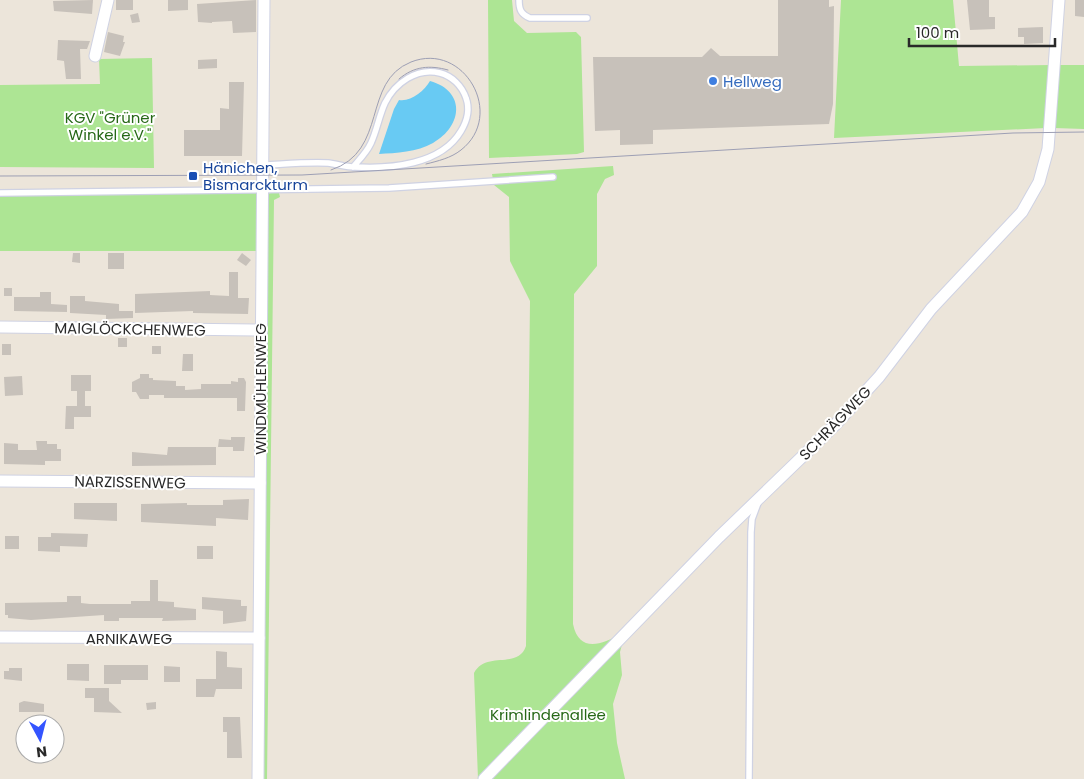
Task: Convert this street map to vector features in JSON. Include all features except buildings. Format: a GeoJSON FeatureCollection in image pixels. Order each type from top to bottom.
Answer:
{"type":"FeatureCollection","features":[{"type":"Feature","properties":{"kind":"street"},"geometry":{"type":"LineString","coordinates":[[95,56],[108,0]]}},
{"type":"Feature","properties":{"kind":"street","name":"WINDMÜHLENWEG"},"geometry":{"type":"LineString","coordinates":[[258,779],[264,0]]}},
{"type":"Feature","properties":{"kind":"street","name":"SCHRÄGWEG"},"geometry":{"type":"LineString","coordinates":[[484,779],[759,499],[835,425],[879,377],[931,309],[1022,212],[1039,182],[1048,150],[1059,0]]}},
{"type":"Feature","properties":{"kind":"street","name":"MAIGLÖCKCHENWEG"},"geometry":{"type":"LineString","coordinates":[[0,327],[261,330]]}},
{"type":"Feature","properties":{"kind":"street","name":"NARZISSENWEG"},"geometry":{"type":"LineString","coordinates":[[0,481],[260,483]]}},
{"type":"Feature","properties":{"kind":"street","name":"ARNIKAWEG"},"geometry":{"type":"LineString","coordinates":[[0,637],[259,638]]}},
{"type":"Feature","properties":{"kind":"lane"},"geometry":{"type":"LineString","coordinates":[[519,0],[519,9],[523,15],[530,18],[587,18]]}},
{"type":"Feature","properties":{"kind":"lane"},"geometry":{"type":"LineString","coordinates":[[264,165],[330,163],[353,167],[406,164],[429,158],[445,148],[458,136],[466,118],[466,98],[460,86],[451,77],[427,71],[404,80],[385,102],[366,154],[353,167]]}},
{"type":"Feature","properties":{"kind":"lane"},"geometry":{"type":"LineString","coordinates":[[0,193],[389,188],[553,177]]}},
{"type":"Feature","properties":{"kind":"lane"},"geometry":{"type":"LineString","coordinates":[[749,779],[750,532],[759,499]]}},
{"type":"Feature","properties":{"kind":"green space"},"geometry":{"type":"Polygon","coordinates":[[[488,0],[512,0],[514,21],[527,33],[576,32],[581,37],[584,152],[577,154],[489,158],[488,0]]]}},
{"type":"Feature","properties":{"kind":"green space"},"geometry":{"type":"Polygon","coordinates":[[[841,0],[953,0],[959,66],[1051,65],[1046,128],[834,138],[841,0]]]}},
{"type":"Feature","properties":{"kind":"green space","name":"KGV \"Grüner Winkel e.V.\""},"geometry":{"type":"Polygon","coordinates":[[[152,58],[154,168],[0,167],[0,85],[100,84],[99,59],[152,58]]]}},
{"type":"Feature","properties":{"kind":"green space"},"geometry":{"type":"Polygon","coordinates":[[[1059,65],[1084,65],[1084,129],[1054,128],[1059,65]]]}},
{"type":"Feature","properties":{"kind":"green space","name":"Krimlindenallee"},"geometry":{"type":"Polygon","coordinates":[[[613,166],[614,175],[605,179],[597,194],[597,266],[574,294],[573,624],[580,639],[586,643],[599,643],[621,634],[623,641],[620,652],[622,675],[613,704],[617,743],[625,779],[478,779],[474,673],[479,666],[486,662],[516,657],[522,653],[526,646],[530,301],[510,261],[509,197],[494,185],[492,174],[613,166]]]}},
{"type":"Feature","properties":{"kind":"green space"},"geometry":{"type":"Polygon","coordinates":[[[257,192],[257,251],[0,251],[0,195],[257,192]]]}},
{"type":"Feature","properties":{"kind":"green space"},"geometry":{"type":"Polygon","coordinates":[[[279,193],[280,197],[274,200],[267,779],[262,779],[266,194],[279,193]]]}},
{"type":"Feature","properties":{"kind":"water"},"geometry":{"type":"Polygon","coordinates":[[[430,81],[442,86],[455,101],[455,119],[450,128],[443,136],[427,146],[406,152],[379,154],[394,109],[399,100],[417,95],[430,81]]]}},
{"type":"Feature","properties":{"kind":"tram line"},"geometry":{"type":"LineString","coordinates":[[331,170],[349,161],[361,148],[369,133],[379,100],[386,85],[396,72],[411,62],[430,58],[448,62],[462,71],[473,85],[479,101],[480,119],[474,135],[461,150],[449,157],[426,164]]}},
{"type":"Feature","properties":{"kind":"tram line"},"geometry":{"type":"LineString","coordinates":[[399,79],[416,69],[435,67],[448,70]]}},
{"type":"Feature","properties":{"kind":"tram line"},"geometry":{"type":"LineString","coordinates":[[0,176],[302,175],[1013,133],[1084,132]]}},
{"type":"Feature","properties":{"kind":"place","name":"Hellweg"},"geometry":{"type":"Point","coordinates":[713,81]}},
{"type":"Feature","properties":{"kind":"place","name":"Hänichen, Bismarckturm"},"geometry":{"type":"Point","coordinates":[193,176]}}]}
